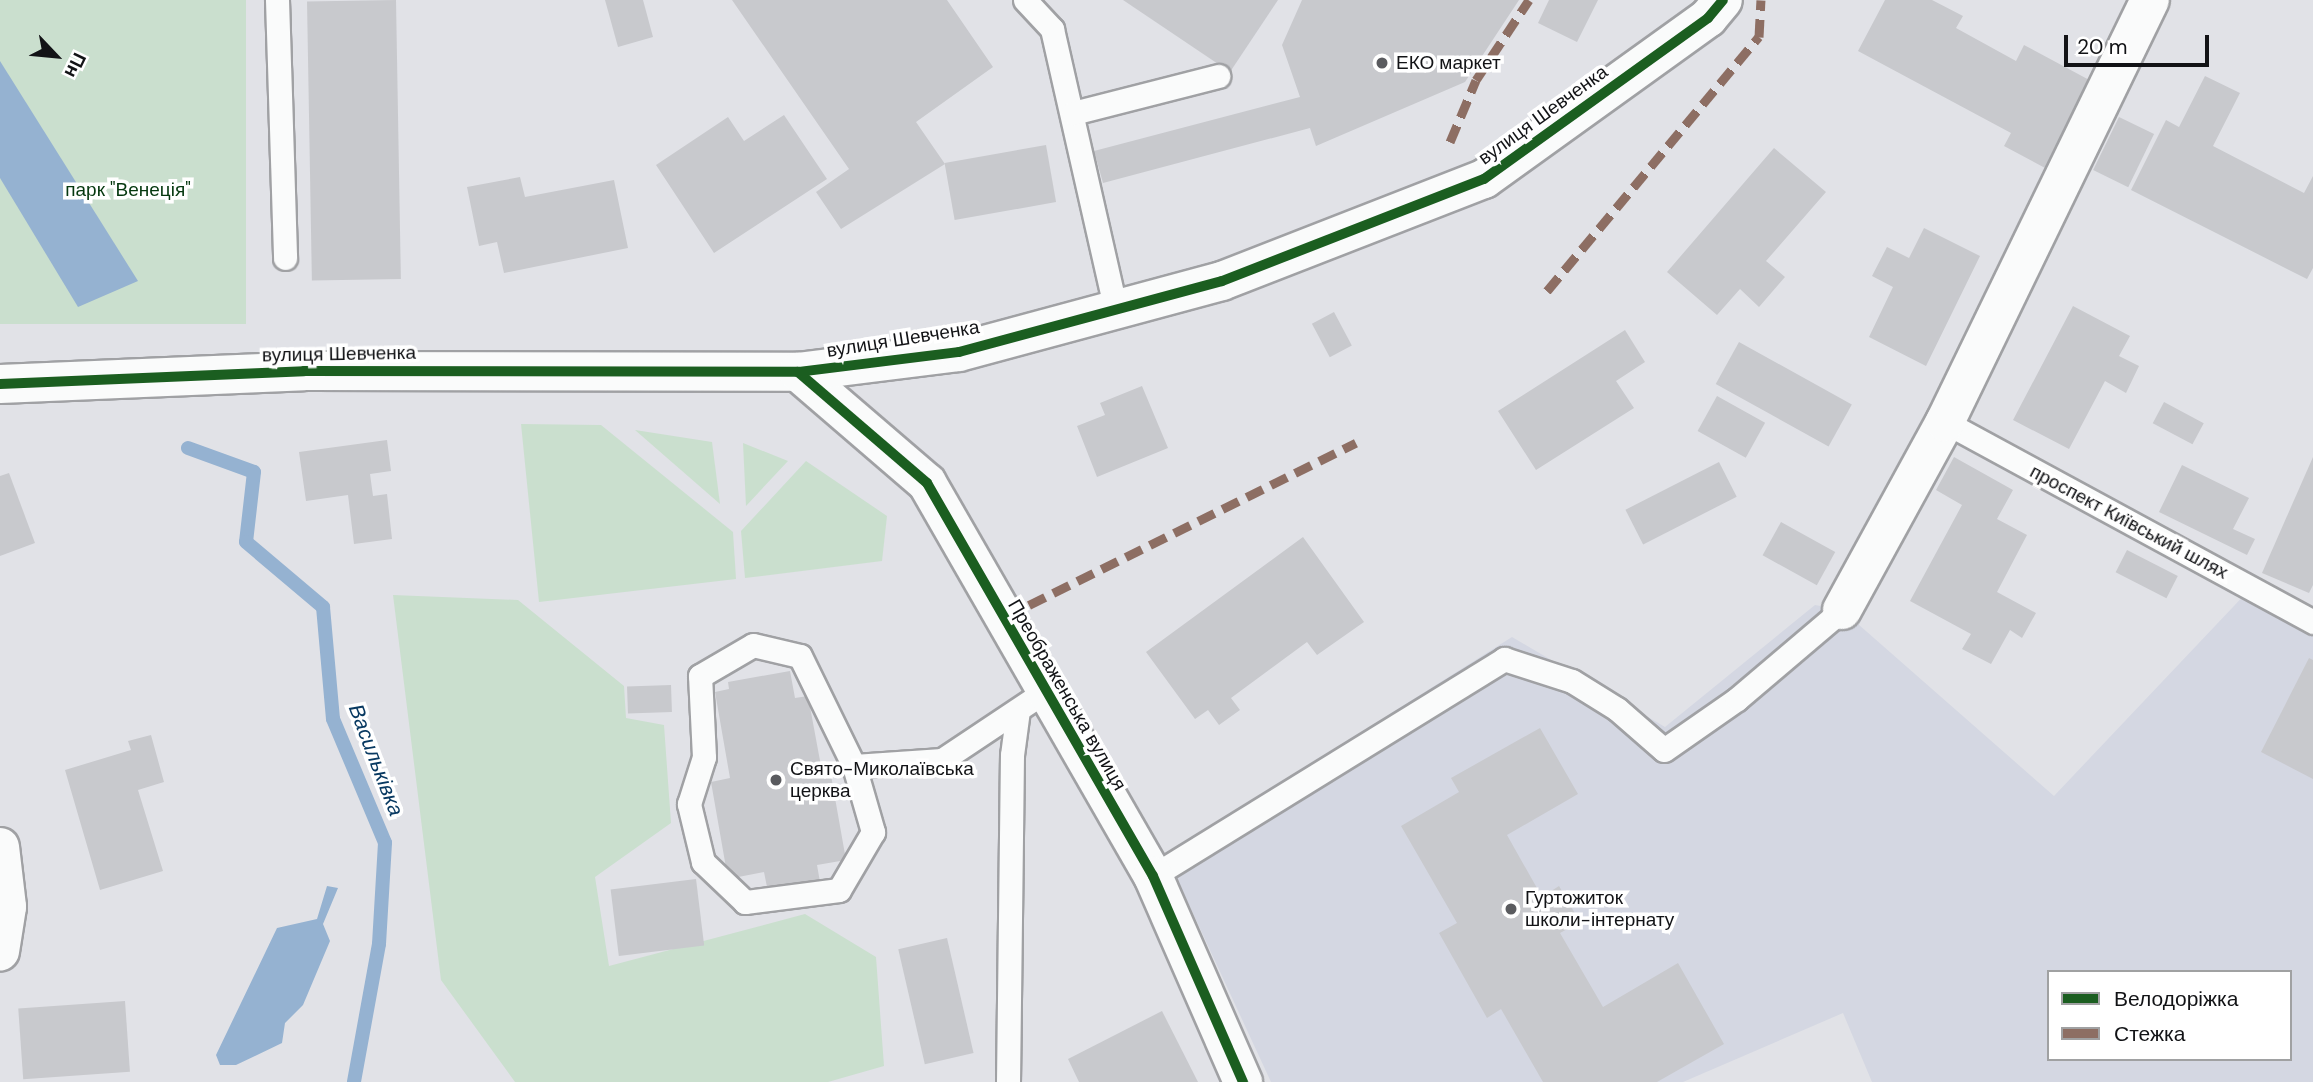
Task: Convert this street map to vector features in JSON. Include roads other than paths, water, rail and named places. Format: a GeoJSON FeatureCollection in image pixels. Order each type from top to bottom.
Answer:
{"type":"FeatureCollection","features":[{"type":"Feature","properties":{"kind":"street","name":"вулиця Шевченка"},"geometry":{"type":"LineString","coordinates":[[0,384],[304,371],[798,372],[959,352],[1222,282],[1484,179],[1708,18],[1723,0]]}},
{"type":"Feature","properties":{"kind":"street"},"geometry":{"type":"LineString","coordinates":[[1842,610],[1945,422],[2150,0]]}},
{"type":"Feature","properties":{"kind":"street","name":"Преображенська вулиця"},"geometry":{"type":"LineString","coordinates":[[798,372],[927,483],[1031,701],[1153,876],[1243,1082]]}},
{"type":"Feature","properties":{"kind":"street"},"geometry":{"type":"LineString","coordinates":[[0,847],[7,907],[0,951]]}},
{"type":"Feature","properties":{"kind":"lane"},"geometry":{"type":"LineString","coordinates":[[276,0],[285,258]]}},
{"type":"Feature","properties":{"kind":"lane"},"geometry":{"type":"LineString","coordinates":[[1025,0],[1052,29],[1116,310]]}},
{"type":"Feature","properties":{"kind":"lane"},"geometry":{"type":"LineString","coordinates":[[1073,113],[1218,76]]}},
{"type":"Feature","properties":{"kind":"lane","name":"проспект Київський шлях"},"geometry":{"type":"LineString","coordinates":[[1945,422],[2313,622]]}},
{"type":"Feature","properties":{"kind":"lane"},"geometry":{"type":"LineString","coordinates":[[1153,876],[1504,659],[1572,681],[1617,709],[1664,750],[1737,699],[1842,610]]}},
{"type":"Feature","properties":{"kind":"lane"},"geometry":{"type":"LineString","coordinates":[[753,645],[800,656],[854,766],[873,832],[839,890],[745,902],[703,862],[689,804],[704,757],[700,676],[753,645]]}},
{"type":"Feature","properties":{"kind":"lane"},"geometry":{"type":"LineString","coordinates":[[854,766],[942,760],[1031,701]]}},
{"type":"Feature","properties":{"kind":"lane"},"geometry":{"type":"LineString","coordinates":[[1008,1082],[1012,769],[1031,701]]}},
{"type":"Feature","properties":{"kind":"water"},"geometry":{"type":"Polygon","coordinates":[[[0,61],[138,281],[78,307],[0,178],[0,61]]]}},
{"type":"Feature","properties":{"kind":"water"},"geometry":{"type":"Polygon","coordinates":[[[327,886],[338,888],[323,924],[330,941],[303,1005],[285,1023],[282,1043],[236,1065],[220,1065],[216,1055],[277,928],[317,919],[327,886]]]}},
{"type":"Feature","properties":{"kind":"waterway","name":"Васильківка"},"geometry":{"type":"LineString","coordinates":[[188,448],[254,472],[246,542],[323,607],[333,719],[385,843],[379,944],[354,1082]]}},
{"type":"Feature","properties":{"kind":"place","name":"ЕКО маркет"},"geometry":{"type":"Point","coordinates":[1382,63]}},
{"type":"Feature","properties":{"kind":"place","name":"Свято-Миколаївська церква"},"geometry":{"type":"Point","coordinates":[776,780]}},
{"type":"Feature","properties":{"kind":"place","name":"Гуртожиток школи-інтернату"},"geometry":{"type":"Point","coordinates":[1511,909]}},
{"type":"Feature","properties":{"kind":"park label","name":"парк \"Венеція\""},"geometry":{"type":"Point","coordinates":[128,190]}}]}
